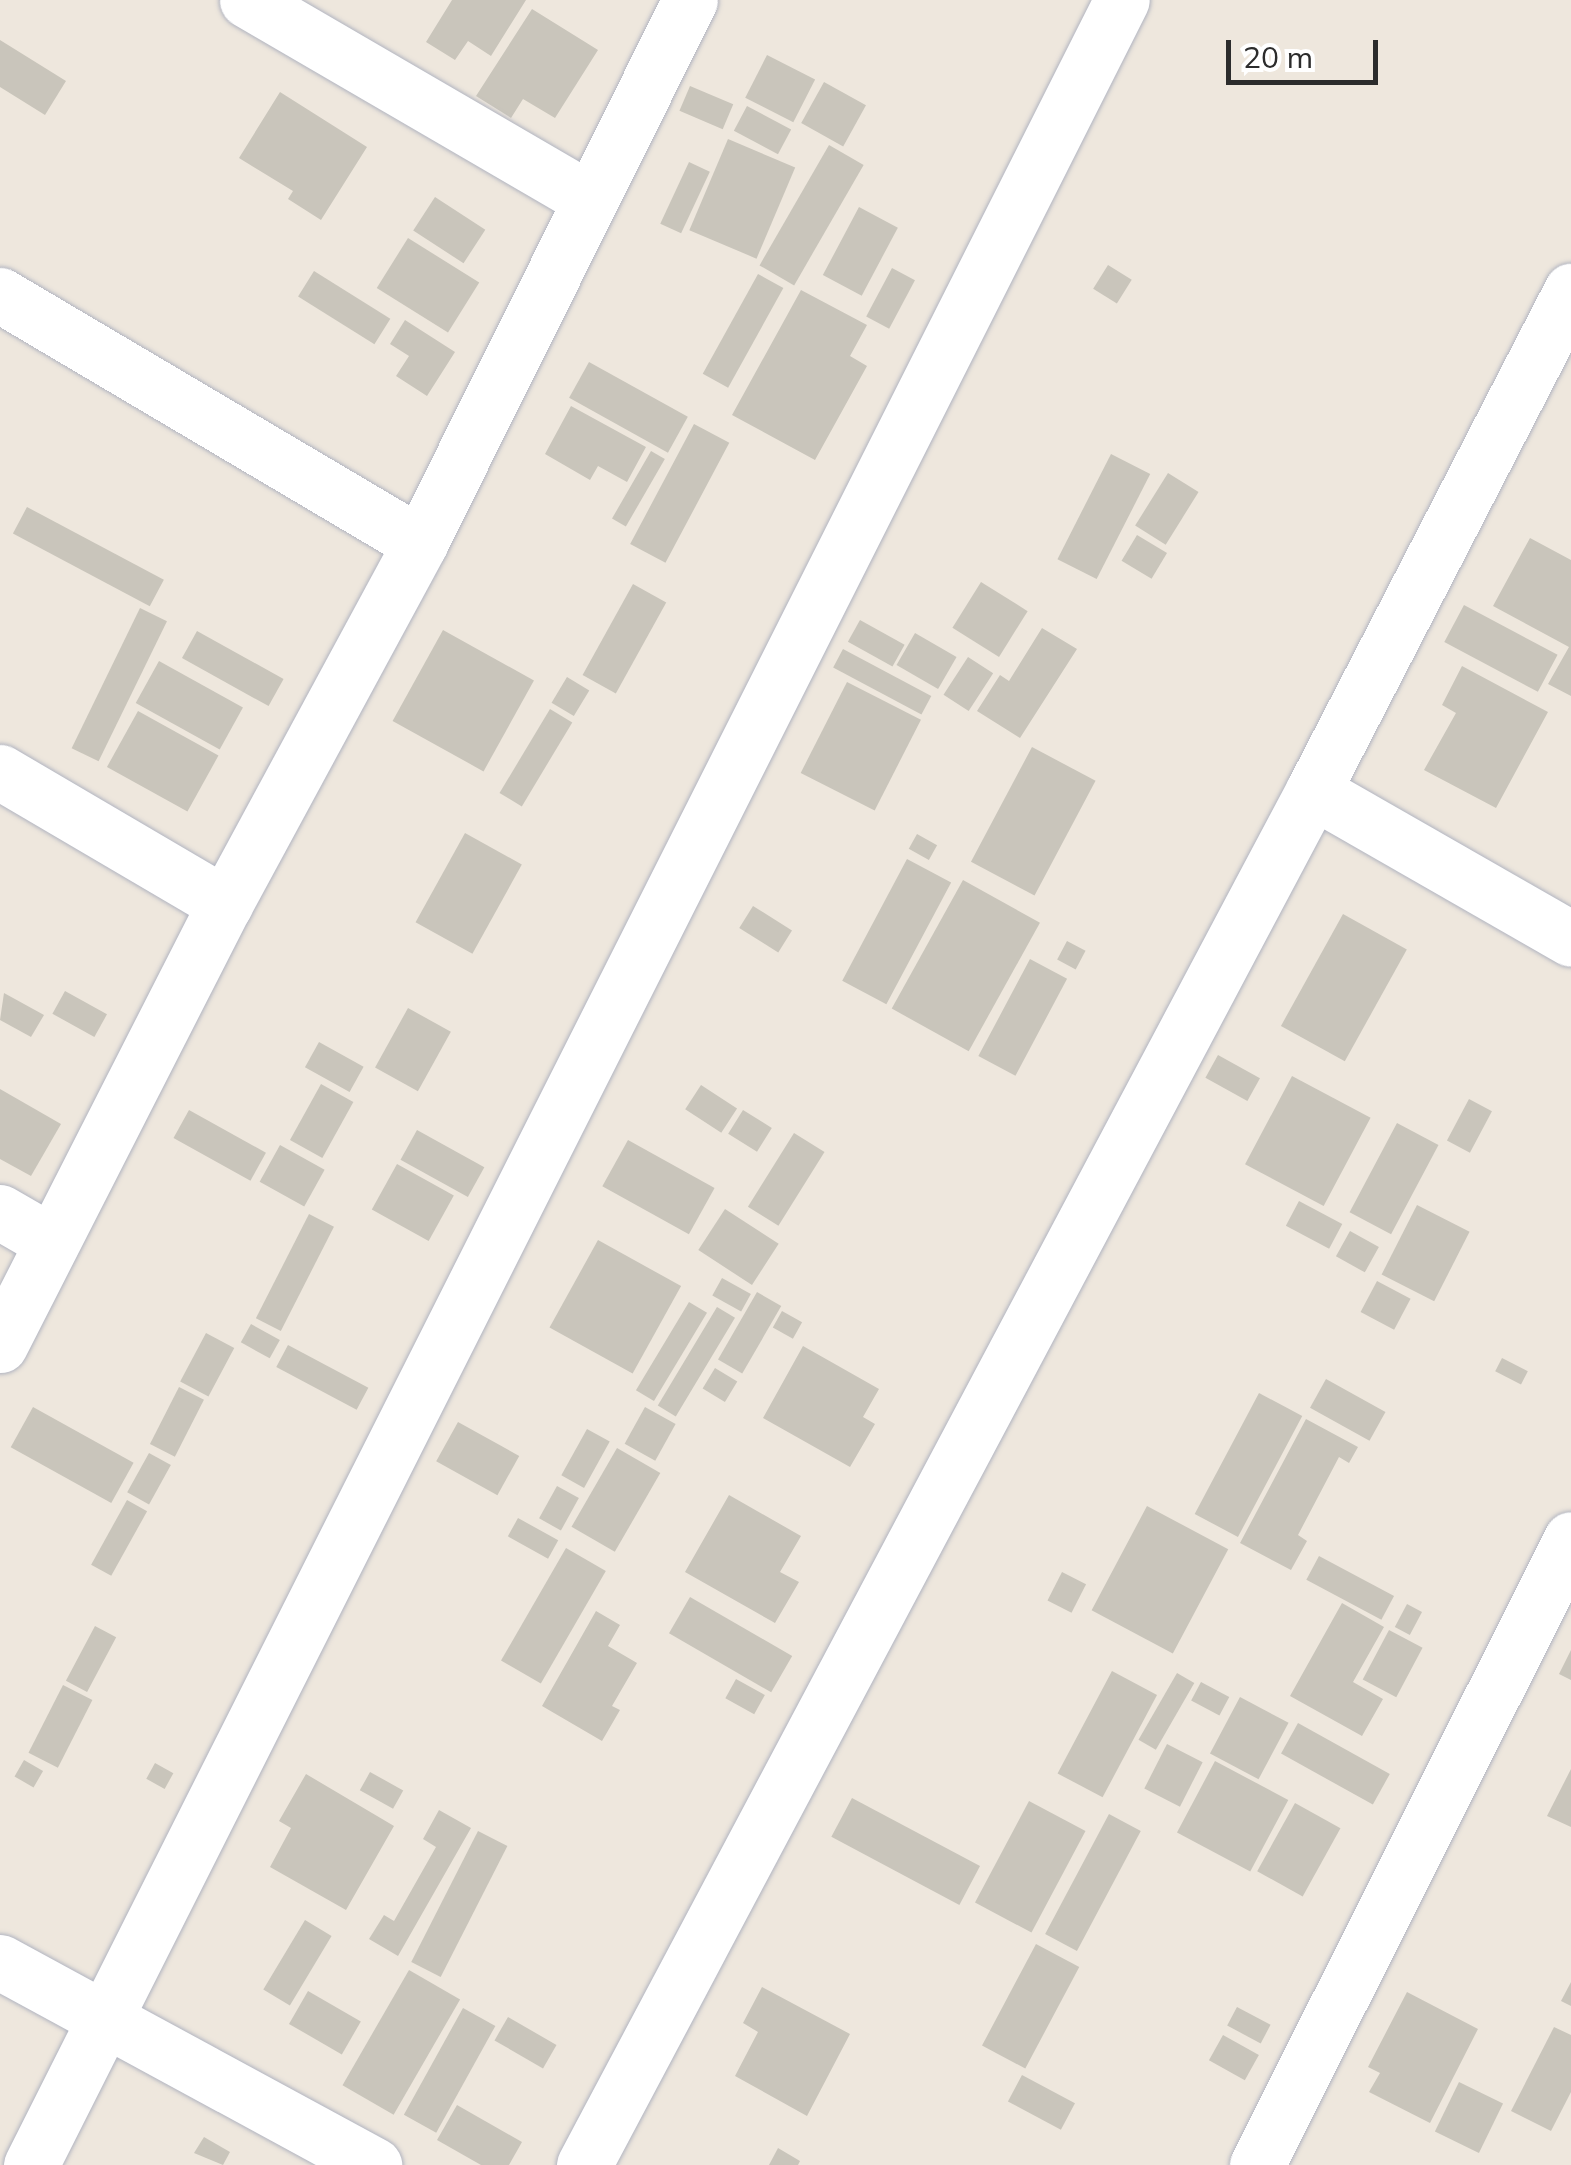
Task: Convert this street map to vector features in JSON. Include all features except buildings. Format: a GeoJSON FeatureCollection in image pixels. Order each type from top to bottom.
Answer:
{"type":"FeatureCollection","features":[{"type":"Feature","properties":{"kind":"street"},"geometry":{"type":"LineString","coordinates":[[246,0],[590,200]]}},
{"type":"Feature","properties":{"kind":"street"},"geometry":{"type":"LineString","coordinates":[[0,1345],[224,904],[420,543],[690,0]]}},
{"type":"Feature","properties":{"kind":"street"},"geometry":{"type":"LineString","coordinates":[[31,2165],[1122,0]]}},
{"type":"Feature","properties":{"kind":"street"},"geometry":{"type":"LineString","coordinates":[[584,2165],[1312,791],[1571,291]]}},
{"type":"Feature","properties":{"kind":"street"},"geometry":{"type":"LineString","coordinates":[[0,295],[420,543]]}},
{"type":"Feature","properties":{"kind":"street"},"geometry":{"type":"LineString","coordinates":[[0,772],[224,904]]}},
{"type":"Feature","properties":{"kind":"street"},"geometry":{"type":"LineString","coordinates":[[1312,791],[1571,939]]}},
{"type":"Feature","properties":{"kind":"street"},"geometry":{"type":"LineString","coordinates":[[0,1212],[52,1242]]}},
{"type":"Feature","properties":{"kind":"street"},"geometry":{"type":"LineString","coordinates":[[1257,2165],[1571,1539]]}},
{"type":"Feature","properties":{"kind":"street"},"geometry":{"type":"LineString","coordinates":[[0,1962],[374,2165]]}}]}
